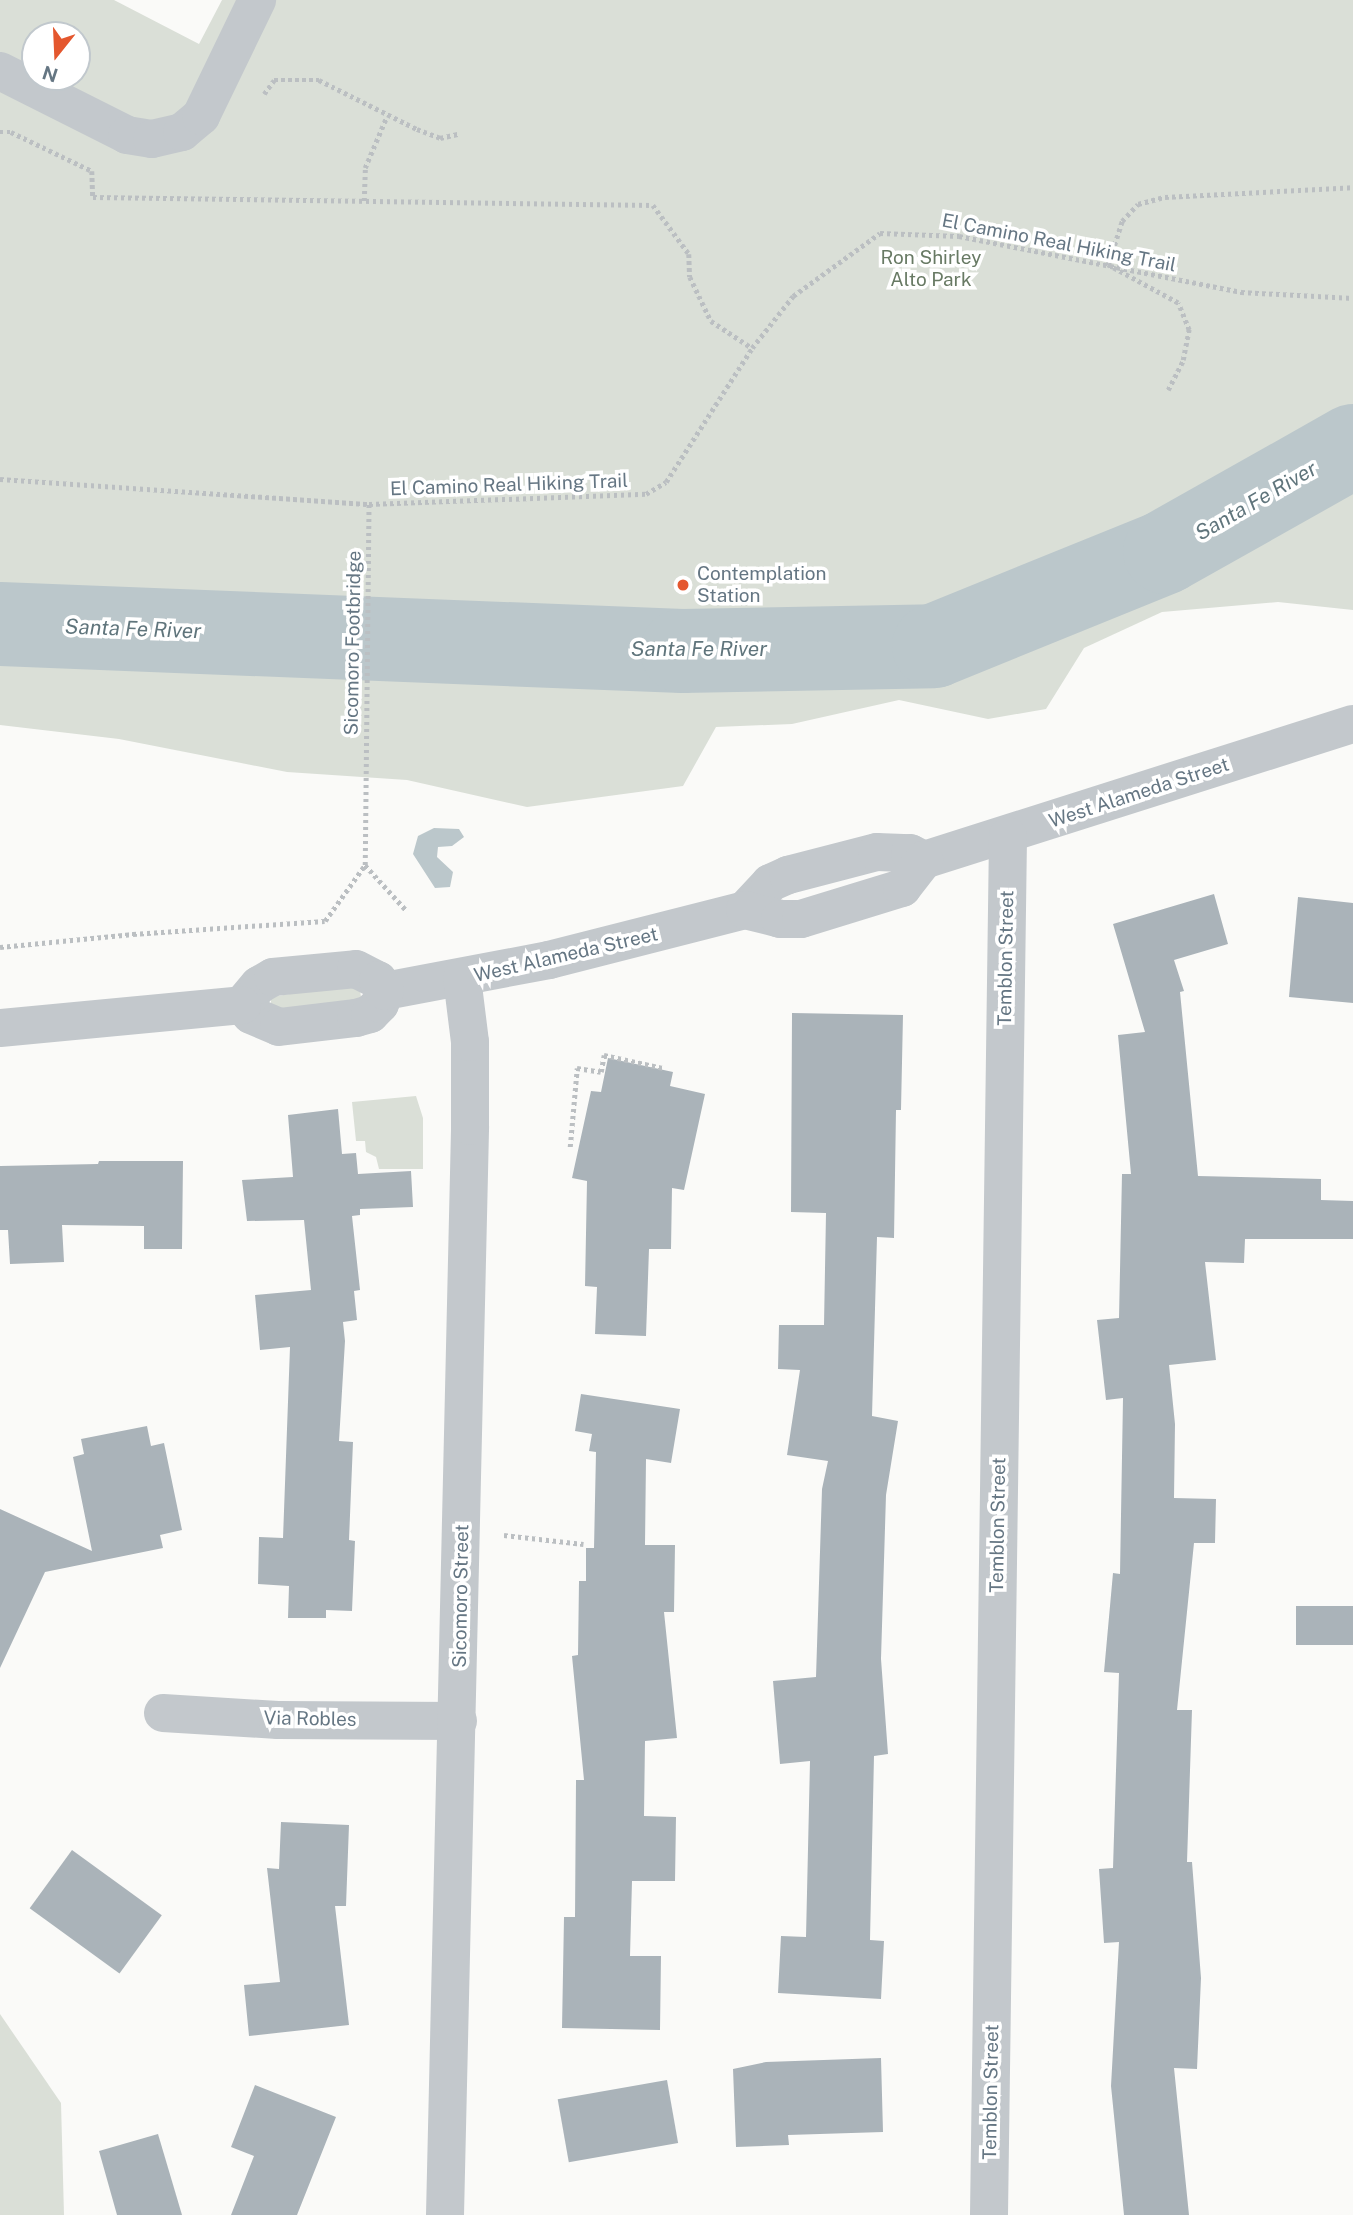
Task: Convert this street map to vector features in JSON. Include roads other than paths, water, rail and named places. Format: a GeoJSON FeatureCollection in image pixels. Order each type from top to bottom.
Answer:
{"type":"FeatureCollection","features":[{"type":"Feature","properties":{"kind":"street"},"geometry":{"type":"LineString","coordinates":[[0,71],[127,135],[152,139],[182,132],[201,116],[257,0]]}},
{"type":"Feature","properties":{"kind":"street","name":"West Alameda Street"},"geometry":{"type":"LineString","coordinates":[[385,991],[462,978],[603,948],[745,910],[780,919],[801,919],[902,888],[924,860],[1008,836],[1353,724]]}},
{"type":"Feature","properties":{"kind":"street","name":"Temblon Street"},"geometry":{"type":"LineString","coordinates":[[989,2215],[1008,836]]}},
{"type":"Feature","properties":{"kind":"street"},"geometry":{"type":"LineString","coordinates":[[0,1028],[242,1005],[259,985],[273,978],[356,969],[368,973],[385,991],[380,1004],[363,1016],[279,1027],[258,1019],[242,1005]]}},
{"type":"Feature","properties":{"kind":"street","name":"Sicomoro Street"},"geometry":{"type":"LineString","coordinates":[[446,2215],[470,1126],[470,1041],[462,978]]}},
{"type":"Feature","properties":{"kind":"street","name":"Via Robles"},"geometry":{"type":"LineString","coordinates":[[163,1713],[278,1720],[458,1721]]}},
{"type":"Feature","properties":{"kind":"waterway","name":"Santa Fe River"},"geometry":{"type":"LineString","coordinates":[[0,624],[682,651],[934,646],[1165,552],[1353,446]]}},
{"type":"Feature","properties":{"kind":"place","name":"Contemplation Station"},"geometry":{"type":"Point","coordinates":[683,585]}},
{"type":"Feature","properties":{"kind":"park label","name":"Ron Shirley Alto Park"},"geometry":{"type":"Point","coordinates":[931,269]}}]}
